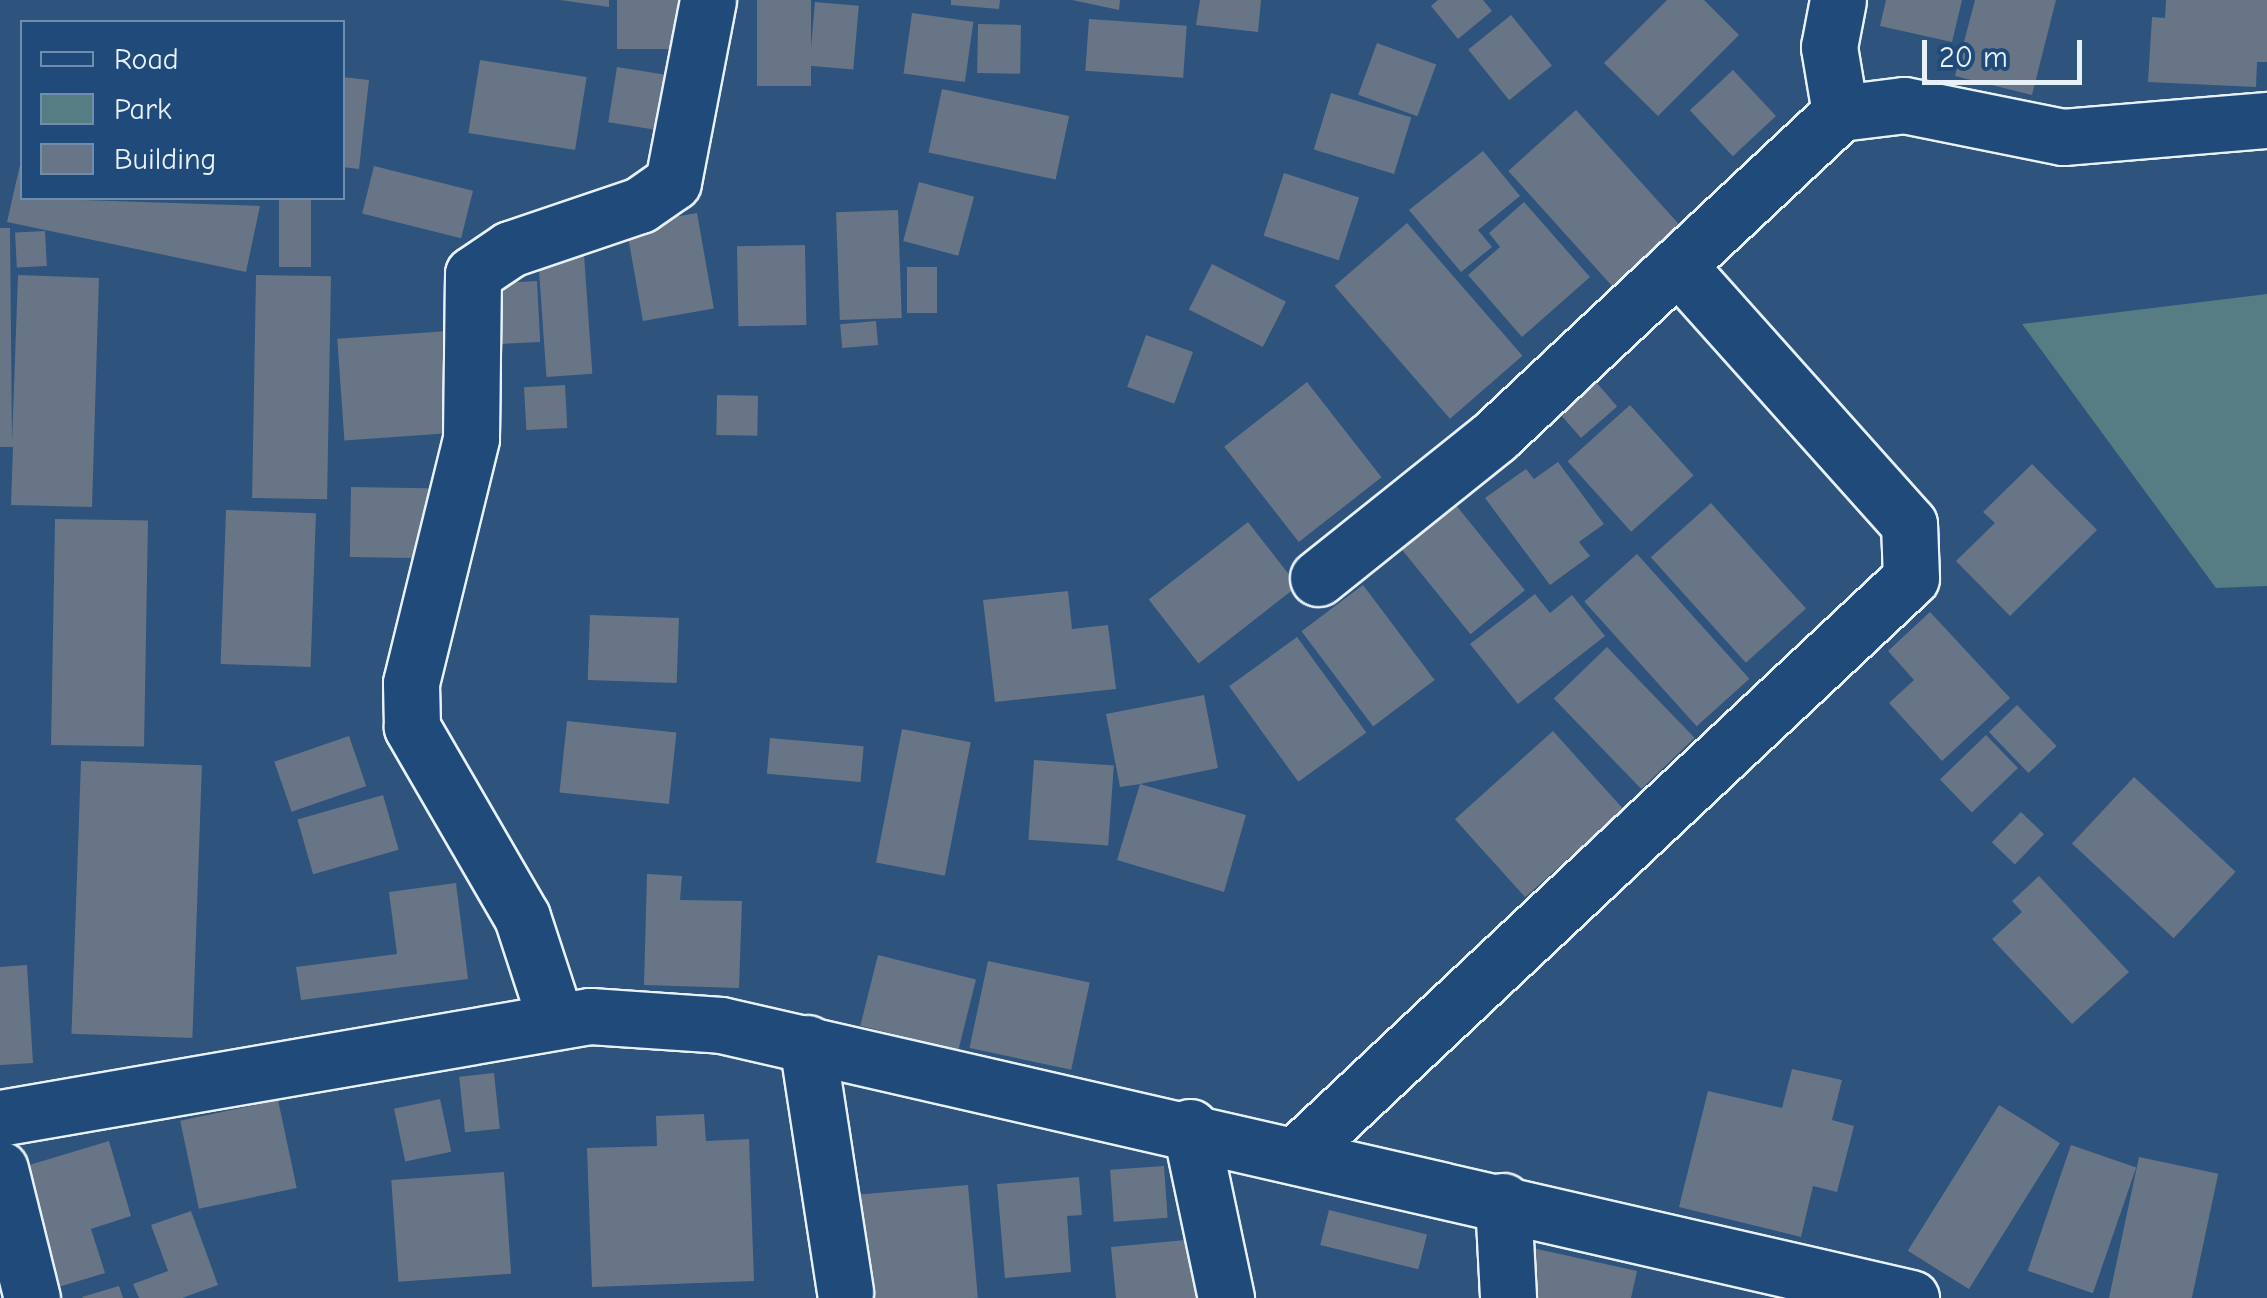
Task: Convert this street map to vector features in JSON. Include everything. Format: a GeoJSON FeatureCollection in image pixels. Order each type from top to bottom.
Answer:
{"type":"FeatureCollection","features":[{"type":"Feature","properties":{"kind":"street"},"geometry":{"type":"LineString","coordinates":[[556,1021],[522,916],[412,727],[411,683],[471,438],[473,274],[510,249],[640,205],[673,182],[708,0]]}},
{"type":"Feature","properties":{"kind":"street"},"geometry":{"type":"LineString","coordinates":[[1838,0],[1829,47],[1840,114]]}},
{"type":"Feature","properties":{"kind":"street"},"geometry":{"type":"LineString","coordinates":[[1318,578],[1682,270],[1840,114],[1904,105],[2063,137],[2267,120]]}},
{"type":"Feature","properties":{"kind":"street"},"geometry":{"type":"LineString","coordinates":[[1298,1153],[1911,578],[1909,524],[1682,270]]}},
{"type":"Feature","properties":{"kind":"street"},"geometry":{"type":"LineString","coordinates":[[0,1118],[556,1021],[721,1024],[1190,1127],[1911,1298]]}},
{"type":"Feature","properties":{"kind":"street"},"geometry":{"type":"LineString","coordinates":[[807,1042],[845,1292]]}},
{"type":"Feature","properties":{"kind":"street"},"geometry":{"type":"LineString","coordinates":[[1190,1127],[1226,1298]]}},
{"type":"Feature","properties":{"kind":"street"},"geometry":{"type":"LineString","coordinates":[[0,1169],[32,1298]]}},
{"type":"Feature","properties":{"kind":"street"},"geometry":{"type":"LineString","coordinates":[[1503,1201],[1508,1298]]}},
{"type":"Feature","properties":{"kind":"green space"},"geometry":{"type":"Polygon","coordinates":[[[2267,294],[2267,586],[2216,588],[2022,324],[2267,294]]]}},
{"type":"Feature","properties":{"kind":"building"},"geometry":{"type":"Polygon","coordinates":[[[560,0],[609,0],[609,7],[560,0]]]}},
{"type":"Feature","properties":{"kind":"building"},"geometry":{"type":"Polygon","coordinates":[[[617,0],[679,0],[679,49],[617,49],[617,0]]]}},
{"type":"Feature","properties":{"kind":"building"},"geometry":{"type":"Polygon","coordinates":[[[757,0],[811,0],[811,86],[757,86],[757,0]]]}},
{"type":"Feature","properties":{"kind":"building"},"geometry":{"type":"Polygon","coordinates":[[[951,0],[1000,0],[999,9],[951,5],[951,0]]]}},
{"type":"Feature","properties":{"kind":"building"},"geometry":{"type":"Polygon","coordinates":[[[1072,0],[1120,0],[1119,10],[1072,0]]]}},
{"type":"Feature","properties":{"kind":"building"},"geometry":{"type":"Polygon","coordinates":[[[1200,0],[1261,0],[1258,32],[1196,25],[1200,0]]]}},
{"type":"Feature","properties":{"kind":"building"},"geometry":{"type":"Polygon","coordinates":[[[1438,0],[1483,0],[1492,11],[1458,39],[1431,6],[1438,0]]]}},
{"type":"Feature","properties":{"kind":"building"},"geometry":{"type":"Polygon","coordinates":[[[1667,0],[1704,0],[1739,35],[1658,116],[1604,63],[1667,0]]]}},
{"type":"Feature","properties":{"kind":"building"},"geometry":{"type":"Polygon","coordinates":[[[1886,0],[1962,0],[1952,42],[1880,26],[1886,0]]]}},
{"type":"Feature","properties":{"kind":"building"},"geometry":{"type":"Polygon","coordinates":[[[1975,0],[2056,0],[2032,95],[1955,76],[1975,0]]]}},
{"type":"Feature","properties":{"kind":"building"},"geometry":{"type":"Polygon","coordinates":[[[2166,0],[2267,0],[2267,62],[2257,62],[2256,87],[2148,82],[2152,17],[2165,18],[2166,0]]]}},
{"type":"Feature","properties":{"kind":"building"},"geometry":{"type":"Polygon","coordinates":[[[815,2],[859,6],[853,70],[809,66],[815,2]]]}},
{"type":"Feature","properties":{"kind":"building"},"geometry":{"type":"Polygon","coordinates":[[[912,13],[973,22],[965,82],[904,73],[912,13]]]}},
{"type":"Feature","properties":{"kind":"building"},"geometry":{"type":"Polygon","coordinates":[[[1511,15],[1552,66],[1509,100],[1468,50],[1511,15]]]}},
{"type":"Feature","properties":{"kind":"building"},"geometry":{"type":"Polygon","coordinates":[[[1089,19],[1187,26],[1183,78],[1085,71],[1089,19]]]}},
{"type":"Feature","properties":{"kind":"building"},"geometry":{"type":"Polygon","coordinates":[[[978,24],[1021,25],[1020,74],[977,73],[978,24]]]}},
{"type":"Feature","properties":{"kind":"building"},"geometry":{"type":"Polygon","coordinates":[[[1377,43],[1436,65],[1417,116],[1358,95],[1377,43]]]}},
{"type":"Feature","properties":{"kind":"building"},"geometry":{"type":"Polygon","coordinates":[[[480,60],[587,77],[575,150],[468,133],[480,60]]]}},
{"type":"Feature","properties":{"kind":"building"},"geometry":{"type":"Polygon","coordinates":[[[617,67],[670,75],[662,131],[608,122],[617,67]]]}},
{"type":"Feature","properties":{"kind":"building"},"geometry":{"type":"Polygon","coordinates":[[[1733,70],[1776,116],[1733,156],[1690,110],[1733,70]]]}},
{"type":"Feature","properties":{"kind":"building"},"geometry":{"type":"Polygon","coordinates":[[[345,77],[369,80],[359,169],[345,167],[345,77]]]}},
{"type":"Feature","properties":{"kind":"building"},"geometry":{"type":"Polygon","coordinates":[[[942,89],[1069,116],[1056,180],[928,153],[942,89]]]}},
{"type":"Feature","properties":{"kind":"building"},"geometry":{"type":"Polygon","coordinates":[[[1331,93],[1411,118],[1394,174],[1314,149],[1331,93]]]}},
{"type":"Feature","properties":{"kind":"building"},"geometry":{"type":"Polygon","coordinates":[[[1576,110],[1687,233],[1619,294],[1508,171],[1576,110]]]}},
{"type":"Feature","properties":{"kind":"building"},"geometry":{"type":"Polygon","coordinates":[[[1483,151],[1520,196],[1478,230],[1492,247],[1461,272],[1409,210],[1483,151]]]}},
{"type":"Feature","properties":{"kind":"building"},"geometry":{"type":"Polygon","coordinates":[[[20,165],[20,200],[260,206],[246,272],[7,222],[20,165]]]}},
{"type":"Feature","properties":{"kind":"building"},"geometry":{"type":"Polygon","coordinates":[[[374,166],[473,191],[461,238],[362,214],[374,166]]]}},
{"type":"Feature","properties":{"kind":"building"},"geometry":{"type":"Polygon","coordinates":[[[1284,173],[1359,197],[1339,260],[1264,236],[1284,173]]]}},
{"type":"Feature","properties":{"kind":"building"},"geometry":{"type":"Polygon","coordinates":[[[919,182],[974,197],[958,256],[903,241],[919,182]]]}},
{"type":"Feature","properties":{"kind":"building"},"geometry":{"type":"Polygon","coordinates":[[[279,200],[311,200],[311,267],[279,267],[279,200]]]}},
{"type":"Feature","properties":{"kind":"building"},"geometry":{"type":"Polygon","coordinates":[[[1524,202],[1590,277],[1522,337],[1468,275],[1500,247],[1489,233],[1524,202]]]}},
{"type":"Feature","properties":{"kind":"building"},"geometry":{"type":"Polygon","coordinates":[[[898,210],[902,318],[840,320],[836,212],[898,210]]]}},
{"type":"Feature","properties":{"kind":"building"},"geometry":{"type":"Polygon","coordinates":[[[697,213],[714,309],[643,321],[626,226],[697,213]]]}},
{"type":"Feature","properties":{"kind":"building"},"geometry":{"type":"Polygon","coordinates":[[[1407,223],[1522,356],[1450,419],[1335,286],[1407,223]]]}},
{"type":"Feature","properties":{"kind":"building"},"geometry":{"type":"Polygon","coordinates":[[[0,228],[10,228],[12,442],[18,275],[99,278],[92,507],[11,505],[13,447],[0,447],[0,228]]]}},
{"type":"Feature","properties":{"kind":"building"},"geometry":{"type":"Polygon","coordinates":[[[45,231],[47,266],[17,268],[15,233],[45,231]]]}},
{"type":"Feature","properties":{"kind":"building"},"geometry":{"type":"Polygon","coordinates":[[[583,240],[592,374],[546,377],[537,243],[583,240]]]}},
{"type":"Feature","properties":{"kind":"building"},"geometry":{"type":"Polygon","coordinates":[[[805,245],[806,325],[738,326],[737,246],[805,245]]]}},
{"type":"Feature","properties":{"kind":"building"},"geometry":{"type":"Polygon","coordinates":[[[1212,264],[1286,302],[1263,347],[1189,309],[1212,264]]]}},
{"type":"Feature","properties":{"kind":"building"},"geometry":{"type":"Polygon","coordinates":[[[907,267],[937,267],[937,313],[907,313],[907,267]]]}},
{"type":"Feature","properties":{"kind":"building"},"geometry":{"type":"Polygon","coordinates":[[[256,275],[331,276],[327,499],[252,498],[256,275]]]}},
{"type":"Feature","properties":{"kind":"building"},"geometry":{"type":"Polygon","coordinates":[[[537,281],[540,342],[486,345],[483,284],[537,281]]]}},
{"type":"Feature","properties":{"kind":"building"},"geometry":{"type":"Polygon","coordinates":[[[876,321],[878,345],[842,348],[840,324],[876,321]]]}},
{"type":"Feature","properties":{"kind":"building"},"geometry":{"type":"Polygon","coordinates":[[[448,331],[455,433],[344,440],[337,339],[448,331]]]}},
{"type":"Feature","properties":{"kind":"building"},"geometry":{"type":"Polygon","coordinates":[[[1146,335],[1193,352],[1174,404],[1127,387],[1146,335]]]}},
{"type":"Feature","properties":{"kind":"building"},"geometry":{"type":"Polygon","coordinates":[[[1589,374],[1617,406],[1581,438],[1553,405],[1589,374]]]}},
{"type":"Feature","properties":{"kind":"building"},"geometry":{"type":"Polygon","coordinates":[[[1307,382],[1381,477],[1299,542],[1224,447],[1307,382]]]}},
{"type":"Feature","properties":{"kind":"building"},"geometry":{"type":"Polygon","coordinates":[[[565,385],[567,428],[526,430],[524,387],[565,385]]]}},
{"type":"Feature","properties":{"kind":"building"},"geometry":{"type":"Polygon","coordinates":[[[717,395],[758,396],[757,436],[716,435],[717,395]]]}},
{"type":"Feature","properties":{"kind":"building"},"geometry":{"type":"Polygon","coordinates":[[[1630,405],[1694,476],[1631,532],[1568,461],[1630,405]]]}},
{"type":"Feature","properties":{"kind":"building"},"geometry":{"type":"Polygon","coordinates":[[[1558,462],[1604,524],[1579,542],[1590,556],[1550,585],[1485,498],[1526,469],[1534,479],[1558,462]]]}},
{"type":"Feature","properties":{"kind":"building"},"geometry":{"type":"Polygon","coordinates":[[[2032,464],[2097,530],[2010,616],[1956,561],[1995,523],[1983,512],[2032,464]]]}},
{"type":"Feature","properties":{"kind":"building"},"geometry":{"type":"Polygon","coordinates":[[[351,487],[428,488],[427,558],[350,557],[351,487]]]}},
{"type":"Feature","properties":{"kind":"building"},"geometry":{"type":"Polygon","coordinates":[[[1711,503],[1806,609],[1746,663],[1651,557],[1711,503]]]}},
{"type":"Feature","properties":{"kind":"building"},"geometry":{"type":"Polygon","coordinates":[[[1455,504],[1525,590],[1470,634],[1401,548],[1455,504]]]}},
{"type":"Feature","properties":{"kind":"building"},"geometry":{"type":"Polygon","coordinates":[[[226,510],[316,513],[311,667],[221,664],[226,510]]]}},
{"type":"Feature","properties":{"kind":"building"},"geometry":{"type":"Polygon","coordinates":[[[55,519],[148,521],[144,747],[51,745],[55,519]]]}},
{"type":"Feature","properties":{"kind":"building"},"geometry":{"type":"Polygon","coordinates":[[[1248,522],[1298,586],[1199,663],[1149,600],[1248,522]]]}},
{"type":"Feature","properties":{"kind":"building"},"geometry":{"type":"Polygon","coordinates":[[[1637,554],[1749,679],[1697,726],[1584,602],[1637,554]]]}},
{"type":"Feature","properties":{"kind":"building"},"geometry":{"type":"Polygon","coordinates":[[[1363,585],[1435,680],[1373,726],[1302,631],[1363,585]]]}},
{"type":"Feature","properties":{"kind":"building"},"geometry":{"type":"Polygon","coordinates":[[[1068,591],[1072,629],[1108,625],[1116,689],[995,702],[983,600],[1068,591]]]}},
{"type":"Feature","properties":{"kind":"building"},"geometry":{"type":"Polygon","coordinates":[[[1535,594],[1550,613],[1572,595],[1605,636],[1518,704],[1470,644],[1535,594]]]}},
{"type":"Feature","properties":{"kind":"building"},"geometry":{"type":"Polygon","coordinates":[[[1930,612],[2010,698],[1942,761],[1889,703],[1914,680],[1888,651],[1930,612]]]}},
{"type":"Feature","properties":{"kind":"building"},"geometry":{"type":"Polygon","coordinates":[[[590,615],[679,618],[677,683],[588,680],[590,615]]]}},
{"type":"Feature","properties":{"kind":"building"},"geometry":{"type":"Polygon","coordinates":[[[1297,637],[1366,732],[1298,782],[1229,686],[1297,637]]]}},
{"type":"Feature","properties":{"kind":"building"},"geometry":{"type":"Polygon","coordinates":[[[1607,647],[1695,738],[1641,789],[1554,698],[1607,647]]]}},
{"type":"Feature","properties":{"kind":"building"},"geometry":{"type":"Polygon","coordinates":[[[1204,695],[1218,768],[1120,787],[1106,714],[1204,695]]]}},
{"type":"Feature","properties":{"kind":"building"},"geometry":{"type":"Polygon","coordinates":[[[2017,705],[2057,746],[2029,773],[1989,732],[2017,705]]]}},
{"type":"Feature","properties":{"kind":"building"},"geometry":{"type":"Polygon","coordinates":[[[567,721],[676,732],[669,804],[559,793],[567,721]]]}},
{"type":"Feature","properties":{"kind":"building"},"geometry":{"type":"Polygon","coordinates":[[[902,729],[971,742],[945,876],[876,863],[902,729]]]}},
{"type":"Feature","properties":{"kind":"building"},"geometry":{"type":"Polygon","coordinates":[[[1553,731],[1623,809],[1525,897],[1455,819],[1553,731]]]}},
{"type":"Feature","properties":{"kind":"building"},"geometry":{"type":"Polygon","coordinates":[[[1986,735],[2018,768],[1972,813],[1940,779],[1986,735]]]}},
{"type":"Feature","properties":{"kind":"building"},"geometry":{"type":"Polygon","coordinates":[[[349,736],[366,786],[292,812],[274,762],[349,736]]]}},
{"type":"Feature","properties":{"kind":"building"},"geometry":{"type":"Polygon","coordinates":[[[770,738],[864,746],[861,782],[767,774],[770,738]]]}},
{"type":"Feature","properties":{"kind":"building"},"geometry":{"type":"Polygon","coordinates":[[[1034,760],[1114,766],[1108,845],[1028,840],[1034,760]]]}},
{"type":"Feature","properties":{"kind":"building"},"geometry":{"type":"Polygon","coordinates":[[[81,761],[202,765],[192,1038],[71,1034],[81,761]]]}},
{"type":"Feature","properties":{"kind":"building"},"geometry":{"type":"Polygon","coordinates":[[[2134,777],[2236,872],[2174,938],[2072,844],[2134,777]]]}},
{"type":"Feature","properties":{"kind":"building"},"geometry":{"type":"Polygon","coordinates":[[[1140,784],[1246,815],[1224,892],[1117,860],[1140,784]]]}},
{"type":"Feature","properties":{"kind":"building"},"geometry":{"type":"Polygon","coordinates":[[[383,795],[399,850],[313,874],[297,820],[383,795]]]}},
{"type":"Feature","properties":{"kind":"building"},"geometry":{"type":"Polygon","coordinates":[[[2021,812],[2044,834],[2015,864],[1992,842],[2021,812]]]}},
{"type":"Feature","properties":{"kind":"building"},"geometry":{"type":"Polygon","coordinates":[[[647,874],[682,876],[680,900],[742,901],[739,988],[644,985],[647,874]]]}},
{"type":"Feature","properties":{"kind":"building"},"geometry":{"type":"Polygon","coordinates":[[[2039,876],[2129,972],[2072,1024],[1992,939],[2022,912],[2012,901],[2039,876]]]}},
{"type":"Feature","properties":{"kind":"building"},"geometry":{"type":"Polygon","coordinates":[[[456,883],[468,979],[301,1000],[296,967],[397,954],[389,892],[456,883]]]}},
{"type":"Feature","properties":{"kind":"building"},"geometry":{"type":"Polygon","coordinates":[[[878,955],[976,979],[958,1050],[860,1026],[878,955]]]}},
{"type":"Feature","properties":{"kind":"building"},"geometry":{"type":"Polygon","coordinates":[[[988,961],[1090,983],[1071,1070],[969,1048],[988,961]]]}},
{"type":"Feature","properties":{"kind":"building"},"geometry":{"type":"Polygon","coordinates":[[[27,965],[33,1063],[0,1065],[0,967],[27,965]]]}},
{"type":"Feature","properties":{"kind":"building"},"geometry":{"type":"Polygon","coordinates":[[[1792,1069],[1842,1080],[1832,1120],[1854,1126],[1837,1192],[1813,1186],[1801,1237],[1679,1207],[1708,1091],[1782,1108],[1792,1069]]]}},
{"type":"Feature","properties":{"kind":"building"},"geometry":{"type":"Polygon","coordinates":[[[494,1073],[500,1129],[465,1132],[459,1077],[494,1073]]]}},
{"type":"Feature","properties":{"kind":"building"},"geometry":{"type":"Polygon","coordinates":[[[440,1099],[451,1152],[405,1162],[394,1109],[440,1099]]]}},
{"type":"Feature","properties":{"kind":"building"},"geometry":{"type":"Polygon","coordinates":[[[278,1100],[297,1188],[199,1209],[180,1121],[278,1100]]]}},
{"type":"Feature","properties":{"kind":"building"},"geometry":{"type":"Polygon","coordinates":[[[1999,1105],[2060,1143],[1969,1289],[1908,1251],[1999,1105]]]}},
{"type":"Feature","properties":{"kind":"building"},"geometry":{"type":"Polygon","coordinates":[[[704,1114],[706,1141],[749,1139],[754,1281],[592,1287],[587,1148],[657,1146],[656,1116],[704,1114]]]}},
{"type":"Feature","properties":{"kind":"building"},"geometry":{"type":"Polygon","coordinates":[[[109,1141],[131,1216],[91,1229],[105,1273],[42,1292],[6,1172],[109,1141]]]}},
{"type":"Feature","properties":{"kind":"building"},"geometry":{"type":"Polygon","coordinates":[[[2071,1145],[2136,1167],[2093,1293],[2028,1271],[2071,1145]]]}},
{"type":"Feature","properties":{"kind":"building"},"geometry":{"type":"Polygon","coordinates":[[[2139,1157],[2218,1174],[2192,1298],[2109,1298],[2139,1157]]]}},
{"type":"Feature","properties":{"kind":"building"},"geometry":{"type":"Polygon","coordinates":[[[1164,1166],[1168,1218],[1114,1222],[1110,1170],[1164,1166]]]}},
{"type":"Feature","properties":{"kind":"building"},"geometry":{"type":"Polygon","coordinates":[[[504,1172],[511,1274],[398,1282],[391,1180],[504,1172]]]}},
{"type":"Feature","properties":{"kind":"building"},"geometry":{"type":"Polygon","coordinates":[[[1079,1177],[1082,1215],[1067,1216],[1071,1272],[1005,1278],[997,1184],[1079,1177]]]}},
{"type":"Feature","properties":{"kind":"building"},"geometry":{"type":"Polygon","coordinates":[[[968,1185],[978,1298],[863,1298],[854,1195],[968,1185]]]}},
{"type":"Feature","properties":{"kind":"building"},"geometry":{"type":"Polygon","coordinates":[[[1329,1210],[1427,1234],[1418,1269],[1320,1245],[1329,1210]]]}},
{"type":"Feature","properties":{"kind":"building"},"geometry":{"type":"Polygon","coordinates":[[[191,1211],[218,1285],[182,1298],[139,1298],[133,1284],[168,1271],[151,1225],[191,1211]]]}},
{"type":"Feature","properties":{"kind":"building"},"geometry":{"type":"Polygon","coordinates":[[[1196,1239],[1201,1298],[1116,1298],[1111,1247],[1196,1239]]]}},
{"type":"Feature","properties":{"kind":"building"},"geometry":{"type":"Polygon","coordinates":[[[1528,1247],[1637,1271],[1631,1298],[1518,1298],[1528,1247]]]}},
{"type":"Feature","properties":{"kind":"building"},"geometry":{"type":"Polygon","coordinates":[[[119,1286],[123,1298],[82,1297],[119,1286]]]}}]}
